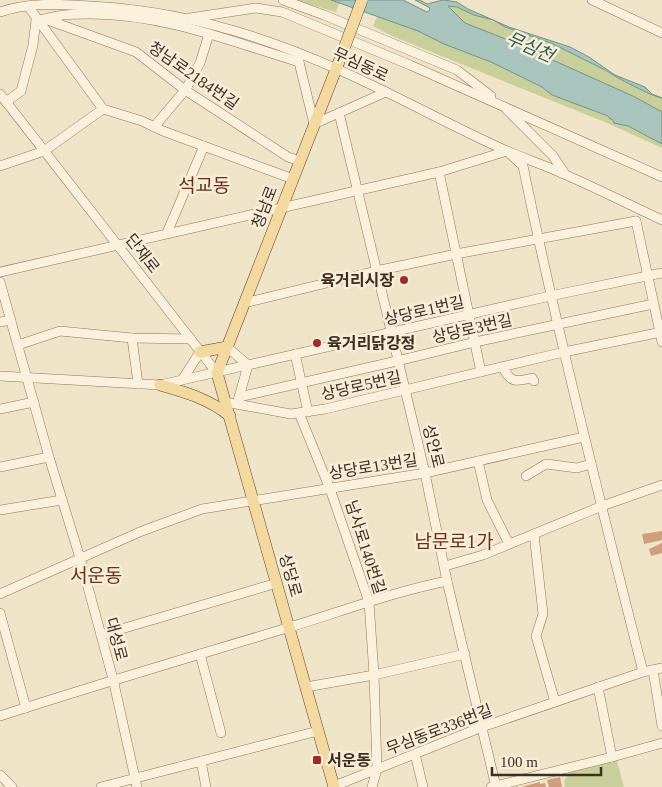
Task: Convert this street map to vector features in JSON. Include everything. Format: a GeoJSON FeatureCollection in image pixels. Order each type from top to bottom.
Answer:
{"type":"FeatureCollection","features":[{"type":"Feature","properties":{"kind":"main road","name":"청남로"},"geometry":{"type":"LineString","coordinates":[[217,373],[362,0]]}},
{"type":"Feature","properties":{"kind":"main road"},"geometry":{"type":"LineString","coordinates":[[200,352],[227,347]]}},
{"type":"Feature","properties":{"kind":"main road","name":"상당로"},"geometry":{"type":"LineString","coordinates":[[217,373],[234,401],[230,416],[333,787]]}},
{"type":"Feature","properties":{"kind":"main road"},"geometry":{"type":"LineString","coordinates":[[160,386],[192,394],[208,401],[230,416]]}},
{"type":"Feature","properties":{"kind":"street"},"geometry":{"type":"LineString","coordinates":[[283,0],[458,70],[501,104],[554,156],[565,174]]}},
{"type":"Feature","properties":{"kind":"street"},"geometry":{"type":"LineString","coordinates":[[592,0],[662,32]]}},
{"type":"Feature","properties":{"kind":"street","name":"무심동로"},"geometry":{"type":"LineString","coordinates":[[0,12],[14,3],[28,6],[114,7],[185,19],[262,39],[297,57]]}},
{"type":"Feature","properties":{"kind":"street"},"geometry":{"type":"LineString","coordinates":[[28,6],[41,20],[103,109],[293,179]]}},
{"type":"Feature","properties":{"kind":"street"},"geometry":{"type":"LineString","coordinates":[[185,19],[256,8],[282,12],[501,104],[662,177]]}},
{"type":"Feature","properties":{"kind":"street","name":"무심동로"},"geometry":{"type":"LineString","coordinates":[[41,20],[60,15],[111,14],[161,21],[336,68],[507,151],[565,174],[662,220]]}},
{"type":"Feature","properties":{"kind":"street"},"geometry":{"type":"LineString","coordinates":[[6,102],[21,91],[41,20]]}},
{"type":"Feature","properties":{"kind":"street","name":"청남로2184번길"},"geometry":{"type":"LineString","coordinates":[[41,20],[136,52],[185,90],[288,157],[300,161]]}},
{"type":"Feature","properties":{"kind":"street"},"geometry":{"type":"LineString","coordinates":[[154,127],[185,90],[200,63],[209,34]]}},
{"type":"Feature","properties":{"kind":"street"},"geometry":{"type":"LineString","coordinates":[[297,57],[314,124],[386,92]]}},
{"type":"Feature","properties":{"kind":"street","name":"단재로"},"geometry":{"type":"LineString","coordinates":[[0,94],[217,373]]}},
{"type":"Feature","properties":{"kind":"street"},"geometry":{"type":"LineString","coordinates":[[0,166],[44,151],[103,109]]}},
{"type":"Feature","properties":{"kind":"street","name":"성안로"},"geometry":{"type":"LineString","coordinates":[[340,114],[425,474],[494,787]]}},
{"type":"Feature","properties":{"kind":"street"},"geometry":{"type":"LineString","coordinates":[[167,232],[204,146]]}},
{"type":"Feature","properties":{"kind":"street"},"geometry":{"type":"LineString","coordinates":[[0,272],[167,232],[439,172],[507,151],[523,166],[550,296],[584,437],[602,506],[653,670],[662,726]]}},
{"type":"Feature","properties":{"kind":"street"},"geometry":{"type":"LineString","coordinates":[[439,172],[481,372]]}},
{"type":"Feature","properties":{"kind":"street"},"geometry":{"type":"LineString","coordinates":[[642,210],[636,221],[661,336]]}},
{"type":"Feature","properties":{"kind":"street"},"geometry":{"type":"LineString","coordinates":[[244,303],[456,254],[636,221]]}},
{"type":"Feature","properties":{"kind":"street","name":"상당로1번길"},"geometry":{"type":"LineString","coordinates":[[160,386],[248,364],[662,272]]}},
{"type":"Feature","properties":{"kind":"street","name":"대성로"},"geometry":{"type":"LineString","coordinates":[[0,282],[113,679],[136,783]]}},
{"type":"Feature","properties":{"kind":"street","name":"상당로3번길"},"geometry":{"type":"LineString","coordinates":[[234,401],[301,383],[475,342],[654,304]]}},
{"type":"Feature","properties":{"kind":"street"},"geometry":{"type":"LineString","coordinates":[[0,322],[11,320]]}},
{"type":"Feature","properties":{"kind":"street"},"geometry":{"type":"LineString","coordinates":[[18,345],[60,331],[132,338],[191,339]]}},
{"type":"Feature","properties":{"kind":"street","name":"상당로5번길"},"geometry":{"type":"LineString","coordinates":[[234,401],[291,414],[325,409],[564,352],[661,336]]}},
{"type":"Feature","properties":{"kind":"street"},"geometry":{"type":"LineString","coordinates":[[132,338],[138,384]]}},
{"type":"Feature","properties":{"kind":"street"},"geometry":{"type":"LineString","coordinates":[[227,347],[248,364],[234,401]]}},
{"type":"Feature","properties":{"kind":"street"},"geometry":{"type":"LineString","coordinates":[[182,380],[200,352]]}},
{"type":"Feature","properties":{"kind":"street","name":"남사로140번길"},"geometry":{"type":"LineString","coordinates":[[295,354],[304,412],[369,602],[374,675],[377,769],[372,787]]}},
{"type":"Feature","properties":{"kind":"street"},"geometry":{"type":"LineString","coordinates":[[503,367],[507,377],[511,380],[532,378],[534,382]]}},
{"type":"Feature","properties":{"kind":"street"},"geometry":{"type":"LineString","coordinates":[[0,376],[160,386]]}},
{"type":"Feature","properties":{"kind":"street"},"geometry":{"type":"LineString","coordinates":[[0,409],[34,402]]}},
{"type":"Feature","properties":{"kind":"street","name":"상당로13번길"},"geometry":{"type":"LineString","coordinates":[[0,594],[142,531],[202,509],[425,474],[584,437]]}},
{"type":"Feature","properties":{"kind":"street"},"geometry":{"type":"LineString","coordinates":[[0,467],[49,457]]}},
{"type":"Feature","properties":{"kind":"street"},"geometry":{"type":"LineString","coordinates":[[478,461],[487,500],[509,544]]}},
{"type":"Feature","properties":{"kind":"street"},"geometry":{"type":"LineString","coordinates":[[526,476],[546,464],[577,468],[591,464]]}},
{"type":"Feature","properties":{"kind":"street"},"geometry":{"type":"LineString","coordinates":[[445,566],[482,555],[602,506],[662,485]]}},
{"type":"Feature","properties":{"kind":"street"},"geometry":{"type":"LineString","coordinates":[[0,510],[62,500]]}},
{"type":"Feature","properties":{"kind":"street"},"geometry":{"type":"LineString","coordinates":[[534,534],[543,614],[536,636],[555,702]]}},
{"type":"Feature","properties":{"kind":"street"},"geometry":{"type":"LineString","coordinates":[[0,716],[113,679],[447,580]]}},
{"type":"Feature","properties":{"kind":"street"},"geometry":{"type":"LineString","coordinates":[[101,635],[277,583]]}},
{"type":"Feature","properties":{"kind":"street"},"geometry":{"type":"LineString","coordinates":[[0,613],[26,708]]}},
{"type":"Feature","properties":{"kind":"street"},"geometry":{"type":"LineString","coordinates":[[200,654],[221,733]]}},
{"type":"Feature","properties":{"kind":"street"},"geometry":{"type":"LineString","coordinates":[[306,687],[374,675],[465,654]]}},
{"type":"Feature","properties":{"kind":"street","name":"무심동로336번길"},"geometry":{"type":"LineString","coordinates":[[333,787],[482,727],[653,670]]}},
{"type":"Feature","properties":{"kind":"street"},"geometry":{"type":"LineString","coordinates":[[598,687],[612,757]]}},
{"type":"Feature","properties":{"kind":"street"},"geometry":{"type":"LineString","coordinates":[[101,787],[136,783],[202,760],[318,731]]}},
{"type":"Feature","properties":{"kind":"street"},"geometry":{"type":"LineString","coordinates":[[494,787],[662,743]]}},
{"type":"Feature","properties":{"kind":"street"},"geometry":{"type":"LineString","coordinates":[[415,754],[423,787]]}},
{"type":"Feature","properties":{"kind":"street"},"geometry":{"type":"LineString","coordinates":[[202,760],[206,787]]}},
{"type":"Feature","properties":{"kind":"street"},"geometry":{"type":"LineString","coordinates":[[0,775],[12,787]]}},
{"type":"Feature","properties":{"kind":"green space"},"geometry":{"type":"Polygon","coordinates":[[[295,0],[331,0],[339,3],[336,12],[295,0]]]}},
{"type":"Feature","properties":{"kind":"green space"},"geometry":{"type":"Polygon","coordinates":[[[448,6],[468,11],[570,52],[634,86],[662,98],[662,112],[635,97],[508,40],[465,23],[448,6]]]}},
{"type":"Feature","properties":{"kind":"green space"},"geometry":{"type":"Polygon","coordinates":[[[377,16],[491,62],[542,87],[552,95],[608,116],[614,123],[633,128],[651,137],[662,144],[662,148],[607,123],[392,36],[373,26],[377,16]]]}},
{"type":"Feature","properties":{"kind":"green space"},"geometry":{"type":"Polygon","coordinates":[[[617,761],[624,787],[565,787],[564,781],[570,772],[617,761]]]}},
{"type":"Feature","properties":{"kind":"water"},"geometry":{"type":"Polygon","coordinates":[[[331,0],[403,0],[427,12],[430,8],[415,0],[420,0],[427,4],[443,0],[457,2],[468,9],[509,27],[570,47],[589,57],[615,75],[645,87],[652,94],[662,98],[651,94],[634,86],[551,43],[505,27],[493,20],[474,15],[457,7],[448,6],[465,23],[508,40],[635,97],[662,112],[662,144],[628,126],[614,123],[608,116],[552,95],[542,87],[491,62],[444,44],[418,31],[331,0]]]}},
{"type":"Feature","properties":{"kind":"building"},"geometry":{"type":"Polygon","coordinates":[[[662,531],[662,540],[644,544],[642,534],[662,531]]]}},
{"type":"Feature","properties":{"kind":"building"},"geometry":{"type":"Polygon","coordinates":[[[662,543],[662,553],[651,556],[649,549],[662,543]]]}},
{"type":"Feature","properties":{"kind":"building"},"geometry":{"type":"Polygon","coordinates":[[[560,777],[562,787],[549,787],[547,780],[560,777]]]}},
{"type":"Feature","properties":{"kind":"building"},"geometry":{"type":"Polygon","coordinates":[[[540,782],[540,784],[545,783],[546,787],[521,787],[540,782]]]}},
{"type":"Feature","properties":{"kind":"place","name":"육거리시장"},"geometry":{"type":"Point","coordinates":[404,280]}},
{"type":"Feature","properties":{"kind":"place","name":"육거리닭강정"},"geometry":{"type":"Point","coordinates":[317,343]}},
{"type":"Feature","properties":{"kind":"place","name":"서운동"},"geometry":{"type":"Point","coordinates":[317,760]}},
{"type":"Feature","properties":{"kind":"district","name":"석교동"},"geometry":{"type":"Point","coordinates":[204,185]}},
{"type":"Feature","properties":{"kind":"district","name":"남문로1가"},"geometry":{"type":"Point","coordinates":[454,541]}},
{"type":"Feature","properties":{"kind":"district","name":"서운동"},"geometry":{"type":"Point","coordinates":[96,575]}},
{"type":"Feature","properties":{"kind":"water label","name":"무심천"},"geometry":{"type":"Point","coordinates":[530,47]}}]}
